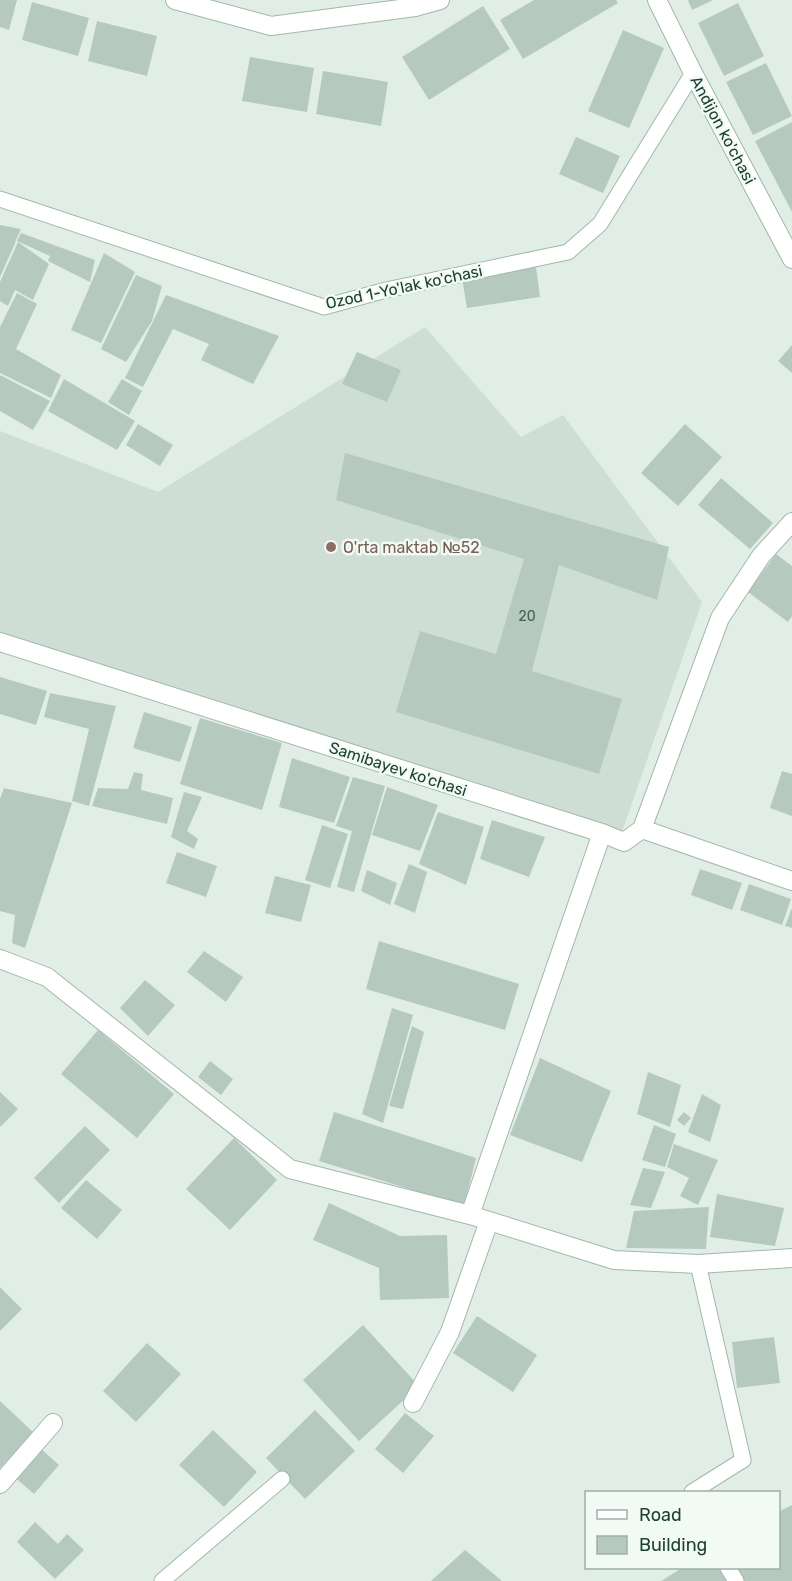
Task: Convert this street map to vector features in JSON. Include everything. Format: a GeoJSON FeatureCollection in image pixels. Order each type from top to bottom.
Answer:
{"type":"FeatureCollection","features":[{"type":"Feature","properties":{"kind":"street"},"geometry":{"type":"LineString","coordinates":[[175,0],[271,26],[415,7],[440,0]]}},
{"type":"Feature","properties":{"kind":"street","name":"Andijon ko'chasi"},"geometry":{"type":"LineString","coordinates":[[657,0],[792,260]]}},
{"type":"Feature","properties":{"kind":"street"},"geometry":{"type":"LineString","coordinates":[[792,522],[761,556],[720,618],[642,829],[792,881]]}},
{"type":"Feature","properties":{"kind":"street","name":"Samibayev ko'chasi"},"geometry":{"type":"LineString","coordinates":[[0,642],[624,842],[642,829]]}},
{"type":"Feature","properties":{"kind":"street"},"geometry":{"type":"LineString","coordinates":[[470,1215],[602,834]]}},
{"type":"Feature","properties":{"kind":"street"},"geometry":{"type":"LineString","coordinates":[[0,959],[46,977],[290,1169],[470,1215],[614,1260],[698,1264],[792,1258]]}},
{"type":"Feature","properties":{"kind":"street"},"geometry":{"type":"LineString","coordinates":[[413,1403],[450,1332],[489,1221]]}},
{"type":"Feature","properties":{"kind":"street"},"geometry":{"type":"LineString","coordinates":[[0,1484],[53,1423]]}},
{"type":"Feature","properties":{"kind":"lane","name":"Ozod 1-Yo'lak ko'chasi"},"geometry":{"type":"LineString","coordinates":[[0,199],[324,306],[386,290],[568,252],[600,224],[693,73]]}},
{"type":"Feature","properties":{"kind":"lane"},"geometry":{"type":"LineString","coordinates":[[694,1491],[743,1460],[698,1264]]}},
{"type":"Feature","properties":{"kind":"lane"},"geometry":{"type":"LineString","coordinates":[[162,1581],[282,1479]]}},
{"type":"Feature","properties":{"kind":"shaded area","name":"O'rta maktab №52"},"geometry":{"type":"Polygon","coordinates":[[[425,327],[521,437],[563,415],[702,602],[622,832],[0,635],[0,431],[158,492],[425,327]]]}},
{"type":"Feature","properties":{"kind":"building"},"geometry":{"type":"Polygon","coordinates":[[[0,0],[17,0],[9,30],[0,27],[0,0]]]}},
{"type":"Feature","properties":{"kind":"building"},"geometry":{"type":"Polygon","coordinates":[[[534,0],[616,0],[618,3],[523,59],[500,20],[534,0]]]}},
{"type":"Feature","properties":{"kind":"building"},"geometry":{"type":"Polygon","coordinates":[[[688,0],[713,0],[692,10],[688,0]]]}},
{"type":"Feature","properties":{"kind":"building"},"geometry":{"type":"Polygon","coordinates":[[[32,2],[89,18],[78,56],[22,40],[32,2]]]}},
{"type":"Feature","properties":{"kind":"building"},"geometry":{"type":"Polygon","coordinates":[[[738,3],[764,56],[724,76],[698,23],[738,3]]]}},
{"type":"Feature","properties":{"kind":"building"},"geometry":{"type":"Polygon","coordinates":[[[483,6],[510,49],[429,100],[402,57],[483,6]]]}},
{"type":"Feature","properties":{"kind":"building"},"geometry":{"type":"Polygon","coordinates":[[[97,21],[157,36],[147,76],[88,61],[97,21]]]}},
{"type":"Feature","properties":{"kind":"building"},"geometry":{"type":"Polygon","coordinates":[[[623,30],[664,48],[629,128],[588,111],[623,30]]]}},
{"type":"Feature","properties":{"kind":"building"},"geometry":{"type":"Polygon","coordinates":[[[250,57],[314,68],[307,112],[242,101],[250,57]]]}},
{"type":"Feature","properties":{"kind":"building"},"geometry":{"type":"Polygon","coordinates":[[[766,63],[792,116],[753,135],[726,82],[766,63]]]}},
{"type":"Feature","properties":{"kind":"building"},"geometry":{"type":"Polygon","coordinates":[[[323,71],[388,82],[381,126],[316,114],[323,71]]]}},
{"type":"Feature","properties":{"kind":"building"},"geometry":{"type":"Polygon","coordinates":[[[792,122],[792,212],[755,141],[792,122]]]}},
{"type":"Feature","properties":{"kind":"building"},"geometry":{"type":"Polygon","coordinates":[[[576,137],[620,156],[603,193],[559,174],[576,137]]]}},
{"type":"Feature","properties":{"kind":"building"},"geometry":{"type":"Polygon","coordinates":[[[0,225],[21,229],[16,240],[14,239],[16,241],[0,277],[0,225]]]}},
{"type":"Feature","properties":{"kind":"building"},"geometry":{"type":"Polygon","coordinates":[[[21,233],[95,260],[90,282],[48,261],[50,256],[17,241],[21,233]]]}},
{"type":"Feature","properties":{"kind":"building"},"geometry":{"type":"Polygon","coordinates":[[[18,242],[49,264],[33,300],[15,290],[8,306],[0,301],[0,282],[18,242]]]}},
{"type":"Feature","properties":{"kind":"building"},"geometry":{"type":"Polygon","coordinates":[[[104,253],[135,272],[101,343],[71,330],[104,253]]]}},
{"type":"Feature","properties":{"kind":"building"},"geometry":{"type":"Polygon","coordinates":[[[536,267],[540,297],[467,308],[462,278],[536,267]]]}},
{"type":"Feature","properties":{"kind":"building"},"geometry":{"type":"Polygon","coordinates":[[[136,275],[162,286],[152,321],[126,362],[101,349],[136,275]]]}},
{"type":"Feature","properties":{"kind":"building"},"geometry":{"type":"Polygon","coordinates":[[[17,293],[37,304],[16,349],[61,375],[51,398],[0,373],[0,327],[17,293]]]}},
{"type":"Feature","properties":{"kind":"building"},"geometry":{"type":"Polygon","coordinates":[[[166,295],[279,336],[253,384],[201,360],[209,344],[173,329],[143,387],[125,378],[166,295]]]}},
{"type":"Feature","properties":{"kind":"building"},"geometry":{"type":"Polygon","coordinates":[[[792,345],[792,373],[778,361],[792,345]]]}},
{"type":"Feature","properties":{"kind":"building"},"geometry":{"type":"Polygon","coordinates":[[[357,352],[401,370],[387,402],[342,384],[357,352]]]}},
{"type":"Feature","properties":{"kind":"building"},"geometry":{"type":"Polygon","coordinates":[[[0,375],[50,401],[33,430],[0,411],[0,375]]]}},
{"type":"Feature","properties":{"kind":"building"},"geometry":{"type":"Polygon","coordinates":[[[64,379],[135,421],[117,450],[48,411],[64,379]]]}},
{"type":"Feature","properties":{"kind":"building"},"geometry":{"type":"Polygon","coordinates":[[[122,379],[142,391],[129,415],[108,402],[122,379]]]}},
{"type":"Feature","properties":{"kind":"building"},"geometry":{"type":"Polygon","coordinates":[[[138,424],[173,445],[160,466],[126,445],[138,424]]]}},
{"type":"Feature","properties":{"kind":"building"},"geometry":{"type":"Polygon","coordinates":[[[685,424],[722,457],[678,506],[641,473],[685,424]]]}},
{"type":"Feature","properties":{"kind":"building"},"geometry":{"type":"Polygon","coordinates":[[[345,453],[669,547],[657,600],[559,565],[532,671],[622,699],[599,774],[396,712],[420,631],[496,654],[524,559],[336,500],[345,453]]]}},
{"type":"Feature","properties":{"kind":"building"},"geometry":{"type":"Polygon","coordinates":[[[721,478],[773,523],[750,549],[698,505],[721,478]]]}},
{"type":"Feature","properties":{"kind":"building"},"geometry":{"type":"Polygon","coordinates":[[[776,554],[792,566],[792,616],[788,622],[748,592],[776,554]]]}},
{"type":"Feature","properties":{"kind":"building"},"geometry":{"type":"Polygon","coordinates":[[[0,677],[47,691],[36,725],[0,714],[0,677]]]}},
{"type":"Feature","properties":{"kind":"building"},"geometry":{"type":"Polygon","coordinates":[[[50,693],[116,706],[89,806],[72,801],[89,729],[44,717],[50,693]]]}},
{"type":"Feature","properties":{"kind":"building"},"geometry":{"type":"Polygon","coordinates":[[[144,712],[192,727],[180,762],[133,748],[144,712]]]}},
{"type":"Feature","properties":{"kind":"building"},"geometry":{"type":"Polygon","coordinates":[[[200,718],[282,743],[262,810],[180,784],[200,718]]]}},
{"type":"Feature","properties":{"kind":"building"},"geometry":{"type":"Polygon","coordinates":[[[292,758],[350,777],[334,823],[279,807],[292,758]]]}},
{"type":"Feature","properties":{"kind":"building"},"geometry":{"type":"Polygon","coordinates":[[[782,771],[792,774],[792,816],[770,808],[782,771]]]}},
{"type":"Feature","properties":{"kind":"building"},"geometry":{"type":"Polygon","coordinates":[[[134,772],[143,774],[141,790],[173,798],[167,824],[92,806],[98,788],[128,789],[134,772]]]}},
{"type":"Feature","properties":{"kind":"building"},"geometry":{"type":"Polygon","coordinates":[[[353,777],[385,786],[354,892],[337,887],[352,831],[336,826],[353,777]]]}},
{"type":"Feature","properties":{"kind":"building"},"geometry":{"type":"Polygon","coordinates":[[[387,787],[438,805],[420,851],[372,835],[387,787]]]}},
{"type":"Feature","properties":{"kind":"building"},"geometry":{"type":"Polygon","coordinates":[[[4,788],[72,803],[25,948],[12,943],[15,915],[0,911],[0,799],[4,788]]]}},
{"type":"Feature","properties":{"kind":"building"},"geometry":{"type":"Polygon","coordinates":[[[184,792],[202,797],[187,831],[198,839],[194,849],[171,837],[184,792]]]}},
{"type":"Feature","properties":{"kind":"building"},"geometry":{"type":"Polygon","coordinates":[[[438,812],[484,827],[466,885],[419,864],[438,812]]]}},
{"type":"Feature","properties":{"kind":"building"},"geometry":{"type":"Polygon","coordinates":[[[492,820],[545,837],[529,877],[480,859],[492,820]]]}},
{"type":"Feature","properties":{"kind":"building"},"geometry":{"type":"Polygon","coordinates":[[[322,825],[348,834],[330,888],[305,880],[322,825]]]}},
{"type":"Feature","properties":{"kind":"building"},"geometry":{"type":"Polygon","coordinates":[[[177,852],[217,866],[206,897],[166,883],[177,852]]]}},
{"type":"Feature","properties":{"kind":"building"},"geometry":{"type":"Polygon","coordinates":[[[409,864],[427,872],[415,913],[394,904],[409,864]]]}},
{"type":"Feature","properties":{"kind":"building"},"geometry":{"type":"Polygon","coordinates":[[[700,869],[742,883],[732,910],[691,895],[700,869]]]}},
{"type":"Feature","properties":{"kind":"building"},"geometry":{"type":"Polygon","coordinates":[[[367,870],[397,883],[390,905],[361,891],[367,870]]]}},
{"type":"Feature","properties":{"kind":"building"},"geometry":{"type":"Polygon","coordinates":[[[275,876],[311,885],[301,922],[265,913],[275,876]]]}},
{"type":"Feature","properties":{"kind":"building"},"geometry":{"type":"Polygon","coordinates":[[[749,884],[791,899],[782,925],[740,910],[749,884]]]}},
{"type":"Feature","properties":{"kind":"building"},"geometry":{"type":"Polygon","coordinates":[[[792,908],[792,928],[785,926],[792,908]]]}},
{"type":"Feature","properties":{"kind":"building"},"geometry":{"type":"Polygon","coordinates":[[[379,941],[519,984],[505,1030],[366,989],[379,941]]]}},
{"type":"Feature","properties":{"kind":"building"},"geometry":{"type":"Polygon","coordinates":[[[204,951],[243,977],[226,1002],[187,972],[204,951]]]}},
{"type":"Feature","properties":{"kind":"building"},"geometry":{"type":"Polygon","coordinates":[[[145,980],[175,1005],[148,1036],[120,1008],[145,980]]]}},
{"type":"Feature","properties":{"kind":"building"},"geometry":{"type":"Polygon","coordinates":[[[392,1008],[413,1015],[383,1123],[362,1114],[392,1008]]]}},
{"type":"Feature","properties":{"kind":"building"},"geometry":{"type":"Polygon","coordinates":[[[412,1026],[424,1032],[403,1109],[389,1106],[412,1026]]]}},
{"type":"Feature","properties":{"kind":"building"},"geometry":{"type":"Polygon","coordinates":[[[98,1030],[174,1094],[137,1138],[61,1074],[98,1030]]]}},
{"type":"Feature","properties":{"kind":"building"},"geometry":{"type":"Polygon","coordinates":[[[540,1058],[611,1091],[582,1162],[510,1135],[540,1058]]]}},
{"type":"Feature","properties":{"kind":"building"},"geometry":{"type":"Polygon","coordinates":[[[210,1061],[233,1079],[221,1095],[198,1077],[210,1061]]]}},
{"type":"Feature","properties":{"kind":"building"},"geometry":{"type":"Polygon","coordinates":[[[648,1072],[681,1085],[670,1127],[637,1114],[648,1072]]]}},
{"type":"Feature","properties":{"kind":"building"},"geometry":{"type":"Polygon","coordinates":[[[0,1092],[18,1109],[0,1127],[0,1092]]]}},
{"type":"Feature","properties":{"kind":"building"},"geometry":{"type":"Polygon","coordinates":[[[702,1094],[721,1105],[710,1142],[688,1132],[702,1094]]]}},
{"type":"Feature","properties":{"kind":"building"},"geometry":{"type":"Polygon","coordinates":[[[334,1112],[476,1158],[464,1206],[319,1161],[334,1112]]]}},
{"type":"Feature","properties":{"kind":"building"},"geometry":{"type":"Polygon","coordinates":[[[684,1112],[691,1118],[684,1126],[677,1120],[684,1112]]]}},
{"type":"Feature","properties":{"kind":"building"},"geometry":{"type":"Polygon","coordinates":[[[654,1125],[676,1134],[665,1167],[642,1160],[654,1125]]]}},
{"type":"Feature","properties":{"kind":"building"},"geometry":{"type":"Polygon","coordinates":[[[85,1126],[110,1150],[59,1203],[34,1178],[85,1126]]]}},
{"type":"Feature","properties":{"kind":"building"},"geometry":{"type":"Polygon","coordinates":[[[234,1138],[277,1180],[230,1230],[186,1189],[234,1138]]]}},
{"type":"Feature","properties":{"kind":"building"},"geometry":{"type":"Polygon","coordinates":[[[674,1144],[718,1160],[698,1205],[680,1196],[689,1178],[667,1167],[674,1144]]]}},
{"type":"Feature","properties":{"kind":"building"},"geometry":{"type":"Polygon","coordinates":[[[643,1168],[665,1172],[651,1208],[630,1205],[643,1168]]]}},
{"type":"Feature","properties":{"kind":"building"},"geometry":{"type":"Polygon","coordinates":[[[86,1180],[122,1210],[97,1239],[61,1208],[86,1180]]]}},
{"type":"Feature","properties":{"kind":"building"},"geometry":{"type":"Polygon","coordinates":[[[717,1194],[784,1208],[775,1246],[710,1237],[717,1194]]]}},
{"type":"Feature","properties":{"kind":"building"},"geometry":{"type":"Polygon","coordinates":[[[329,1203],[400,1236],[447,1235],[449,1298],[380,1300],[379,1268],[313,1240],[329,1203]]]}},
{"type":"Feature","properties":{"kind":"building"},"geometry":{"type":"Polygon","coordinates":[[[709,1207],[706,1249],[626,1248],[634,1211],[709,1207]]]}},
{"type":"Feature","properties":{"kind":"building"},"geometry":{"type":"Polygon","coordinates":[[[0,1287],[22,1309],[0,1331],[0,1287]]]}},
{"type":"Feature","properties":{"kind":"building"},"geometry":{"type":"Polygon","coordinates":[[[477,1316],[537,1355],[513,1392],[453,1353],[477,1316]]]}},
{"type":"Feature","properties":{"kind":"building"},"geometry":{"type":"Polygon","coordinates":[[[363,1325],[419,1386],[359,1441],[303,1380],[363,1325]]]}},
{"type":"Feature","properties":{"kind":"building"},"geometry":{"type":"Polygon","coordinates":[[[774,1337],[780,1383],[737,1388],[732,1342],[774,1337]]]}},
{"type":"Feature","properties":{"kind":"building"},"geometry":{"type":"Polygon","coordinates":[[[147,1343],[181,1374],[136,1422],[103,1391],[147,1343]]]}},
{"type":"Feature","properties":{"kind":"building"},"geometry":{"type":"Polygon","coordinates":[[[0,1401],[33,1432],[0,1468],[0,1401]]]}},
{"type":"Feature","properties":{"kind":"building"},"geometry":{"type":"Polygon","coordinates":[[[315,1410],[355,1451],[305,1499],[266,1458],[315,1410]]]}},
{"type":"Feature","properties":{"kind":"building"},"geometry":{"type":"Polygon","coordinates":[[[405,1413],[434,1436],[403,1473],[375,1449],[405,1413]]]}},
{"type":"Feature","properties":{"kind":"building"},"geometry":{"type":"Polygon","coordinates":[[[213,1430],[257,1472],[224,1507],[179,1465],[213,1430]]]}},
{"type":"Feature","properties":{"kind":"building"},"geometry":{"type":"Polygon","coordinates":[[[38,1446],[59,1465],[34,1494],[12,1475],[38,1446]]]}},
{"type":"Feature","properties":{"kind":"building"},"geometry":{"type":"Polygon","coordinates":[[[792,1505],[792,1581],[744,1581],[737,1569],[780,1569],[780,1511],[792,1505]]]}},
{"type":"Feature","properties":{"kind":"building"},"geometry":{"type":"Polygon","coordinates":[[[35,1522],[58,1544],[67,1534],[84,1550],[55,1579],[17,1542],[35,1522]]]}},
{"type":"Feature","properties":{"kind":"building"},"geometry":{"type":"Polygon","coordinates":[[[465,1550],[502,1581],[431,1581],[465,1550]]]}},
{"type":"Feature","properties":{"kind":"building"},"geometry":{"type":"Polygon","coordinates":[[[680,1569],[720,1569],[728,1581],[661,1581],[680,1569]]]}},
{"type":"Feature","properties":{"kind":"place","name":"O'rta maktab №52"},"geometry":{"type":"Point","coordinates":[331,547]}}]}
